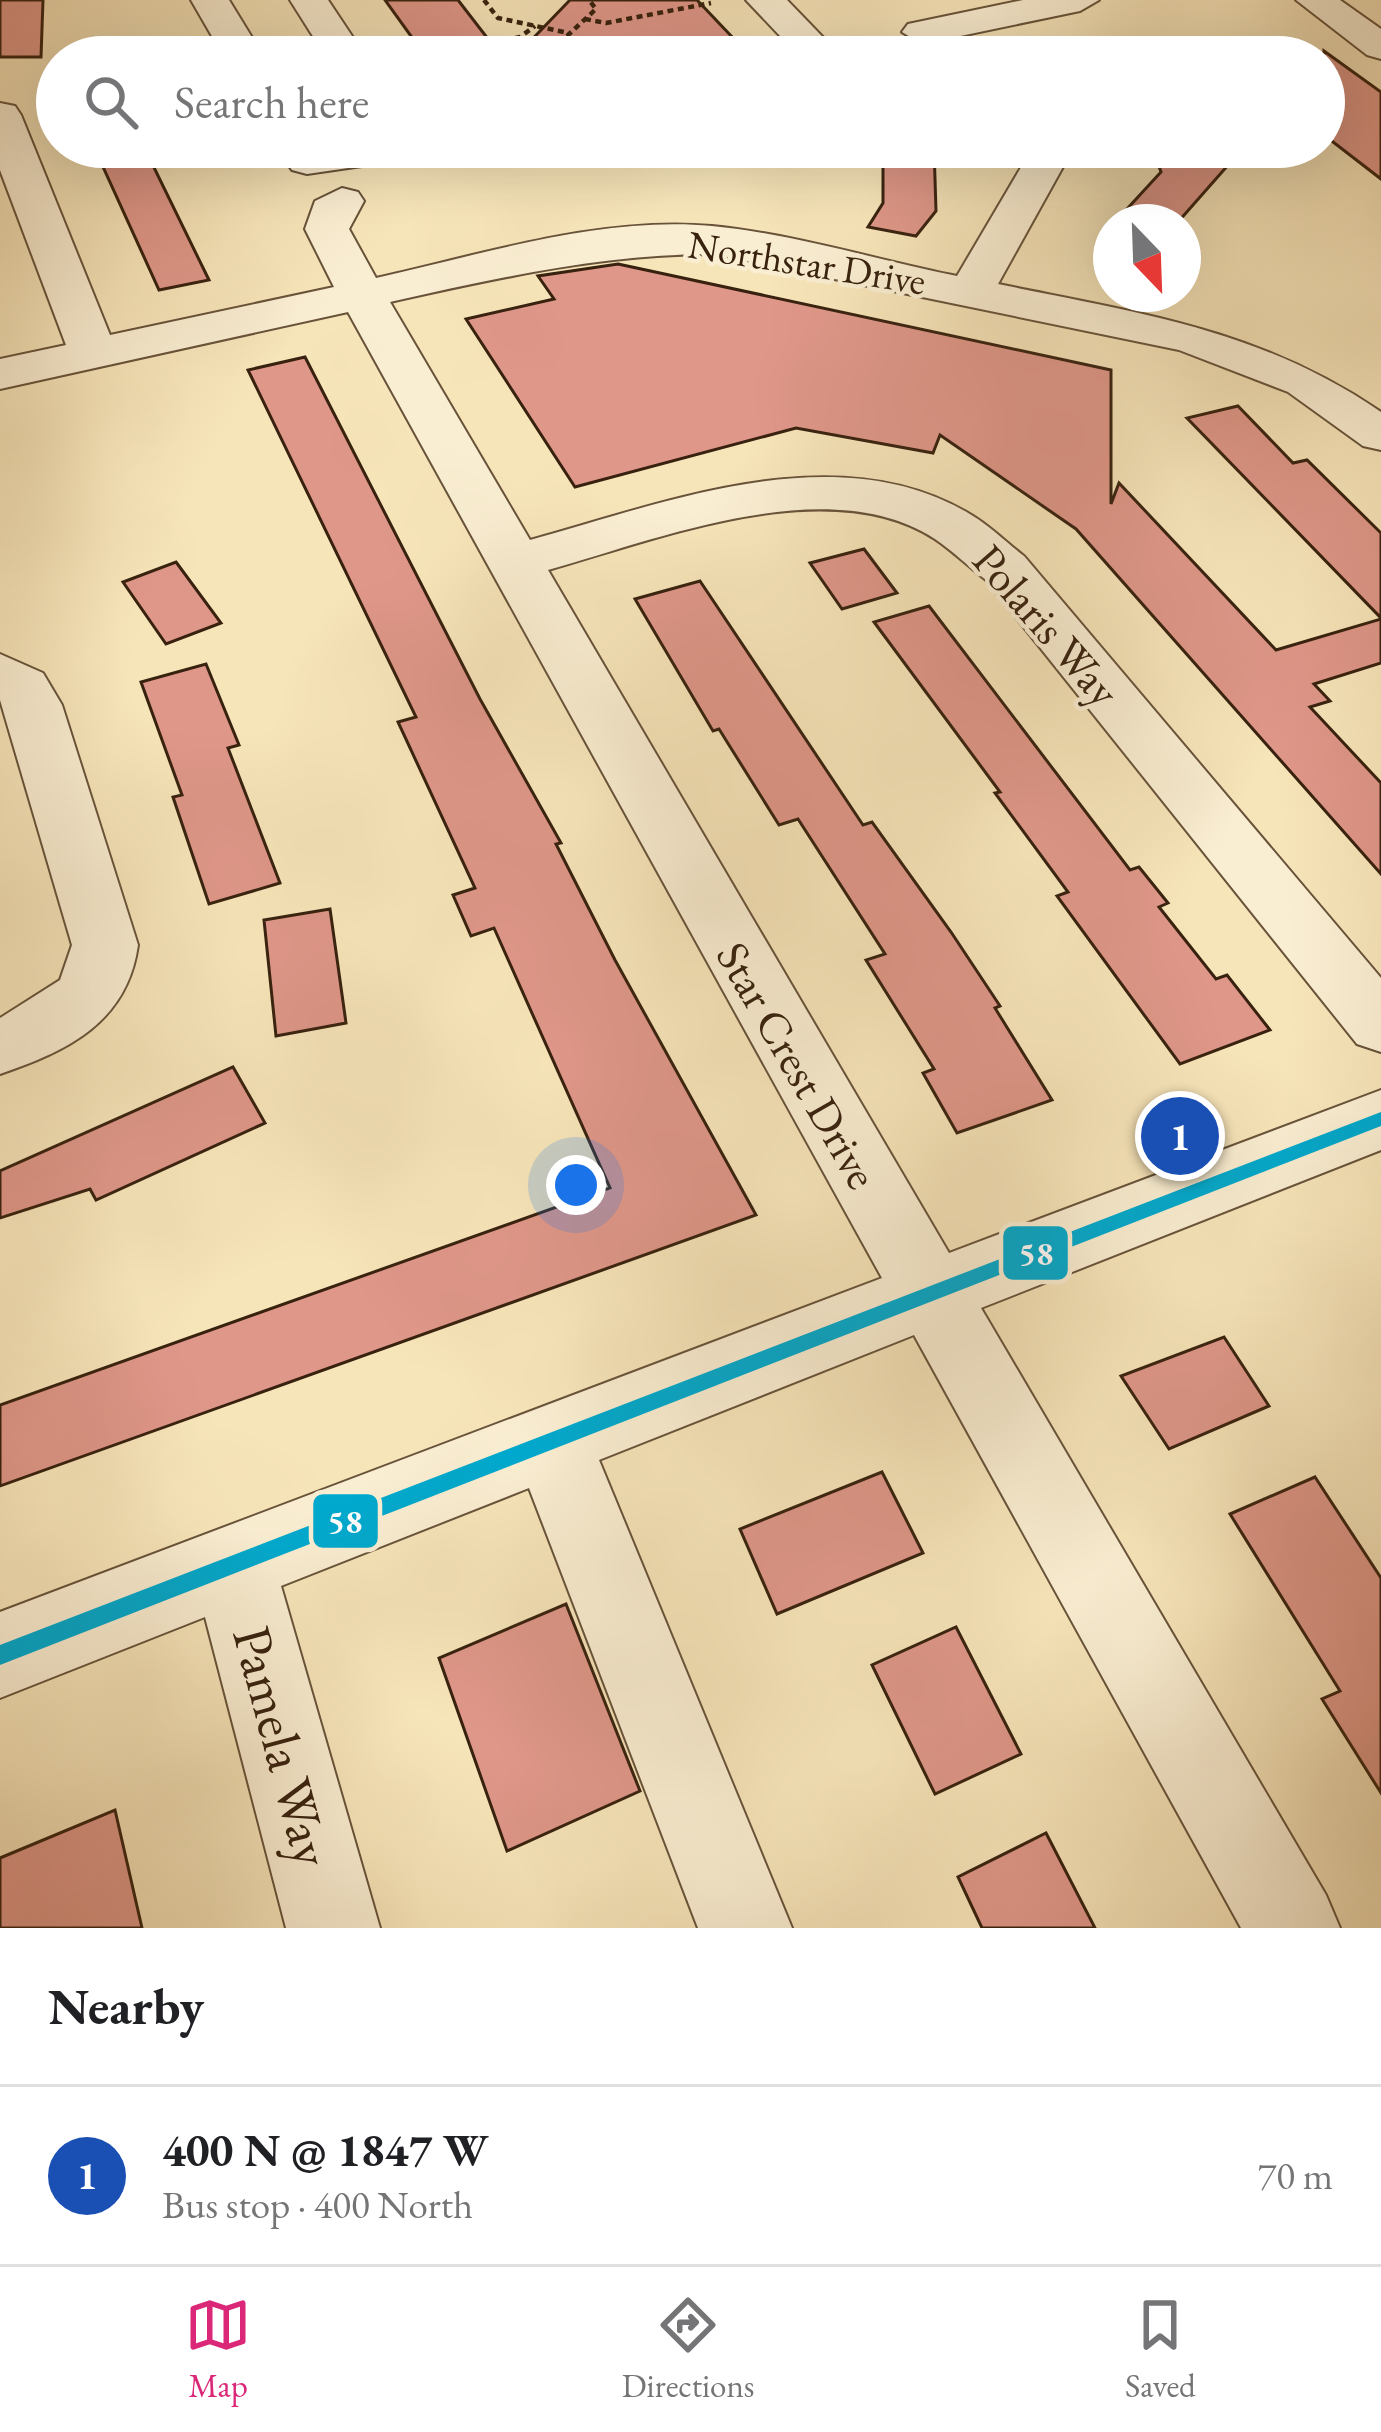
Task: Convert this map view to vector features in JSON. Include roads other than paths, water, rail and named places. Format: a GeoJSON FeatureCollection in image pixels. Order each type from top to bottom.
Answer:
{"type":"FeatureCollection","features":[{"type":"Feature","properties":{"kind":"street"},"geometry":{"type":"LineString","coordinates":[[210,0],[231,36]]}},
{"type":"Feature","properties":{"kind":"street"},"geometry":{"type":"LineString","coordinates":[[309,0],[332,36]]}},
{"type":"Feature","properties":{"kind":"street"},"geometry":{"type":"LineString","coordinates":[[765,0],[801,36]]}},
{"type":"Feature","properties":{"kind":"street"},"geometry":{"type":"LineString","coordinates":[[922,32],[1081,0]]}},
{"type":"Feature","properties":{"kind":"street"},"geometry":{"type":"LineString","coordinates":[[1316,0],[1381,47]]}},
{"type":"Feature","properties":{"kind":"street"},"geometry":{"type":"LineString","coordinates":[[0,115],[93,353]]}},
{"type":"Feature","properties":{"kind":"street"},"geometry":{"type":"LineString","coordinates":[[972,290],[1041,168]]}},
{"type":"Feature","properties":{"kind":"street","name":"Star Crest Drive"},"geometry":{"type":"LineString","coordinates":[[342,201],[332,209],[327,229],[362,294],[1293,1928]]}},
{"type":"Feature","properties":{"kind":"street","name":"Northstar Drive"},"geometry":{"type":"LineString","coordinates":[[0,374],[570,249],[678,239],[778,249],[1233,350],[1305,382],[1381,435]]}},
{"type":"Feature","properties":{"kind":"street","name":"Polaris Way"},"geometry":{"type":"LineString","coordinates":[[513,562],[780,494],[848,492],[942,518],[1005,568],[1381,1025]]}},
{"type":"Feature","properties":{"kind":"street"},"geometry":{"type":"LineString","coordinates":[[0,674],[22,687],[33,705],[105,945],[102,968],[82,1002],[44,1030],[0,1046]]}},
{"type":"Feature","properties":{"kind":"street"},"geometry":{"type":"LineString","coordinates":[[0,1655],[1381,1119]]}},
{"type":"Feature","properties":{"kind":"street"},"geometry":{"type":"LineString","coordinates":[[551,1441],[745,1928]]}},
{"type":"Feature","properties":{"kind":"street","name":"Pamela Way"},"geometry":{"type":"LineString","coordinates":[[232,1564],[333,1928]]}},
{"type":"Feature","properties":{"kind":"place","name":"400 N @ 1847 W"},"geometry":{"type":"Point","coordinates":[1180,1136]}}]}
